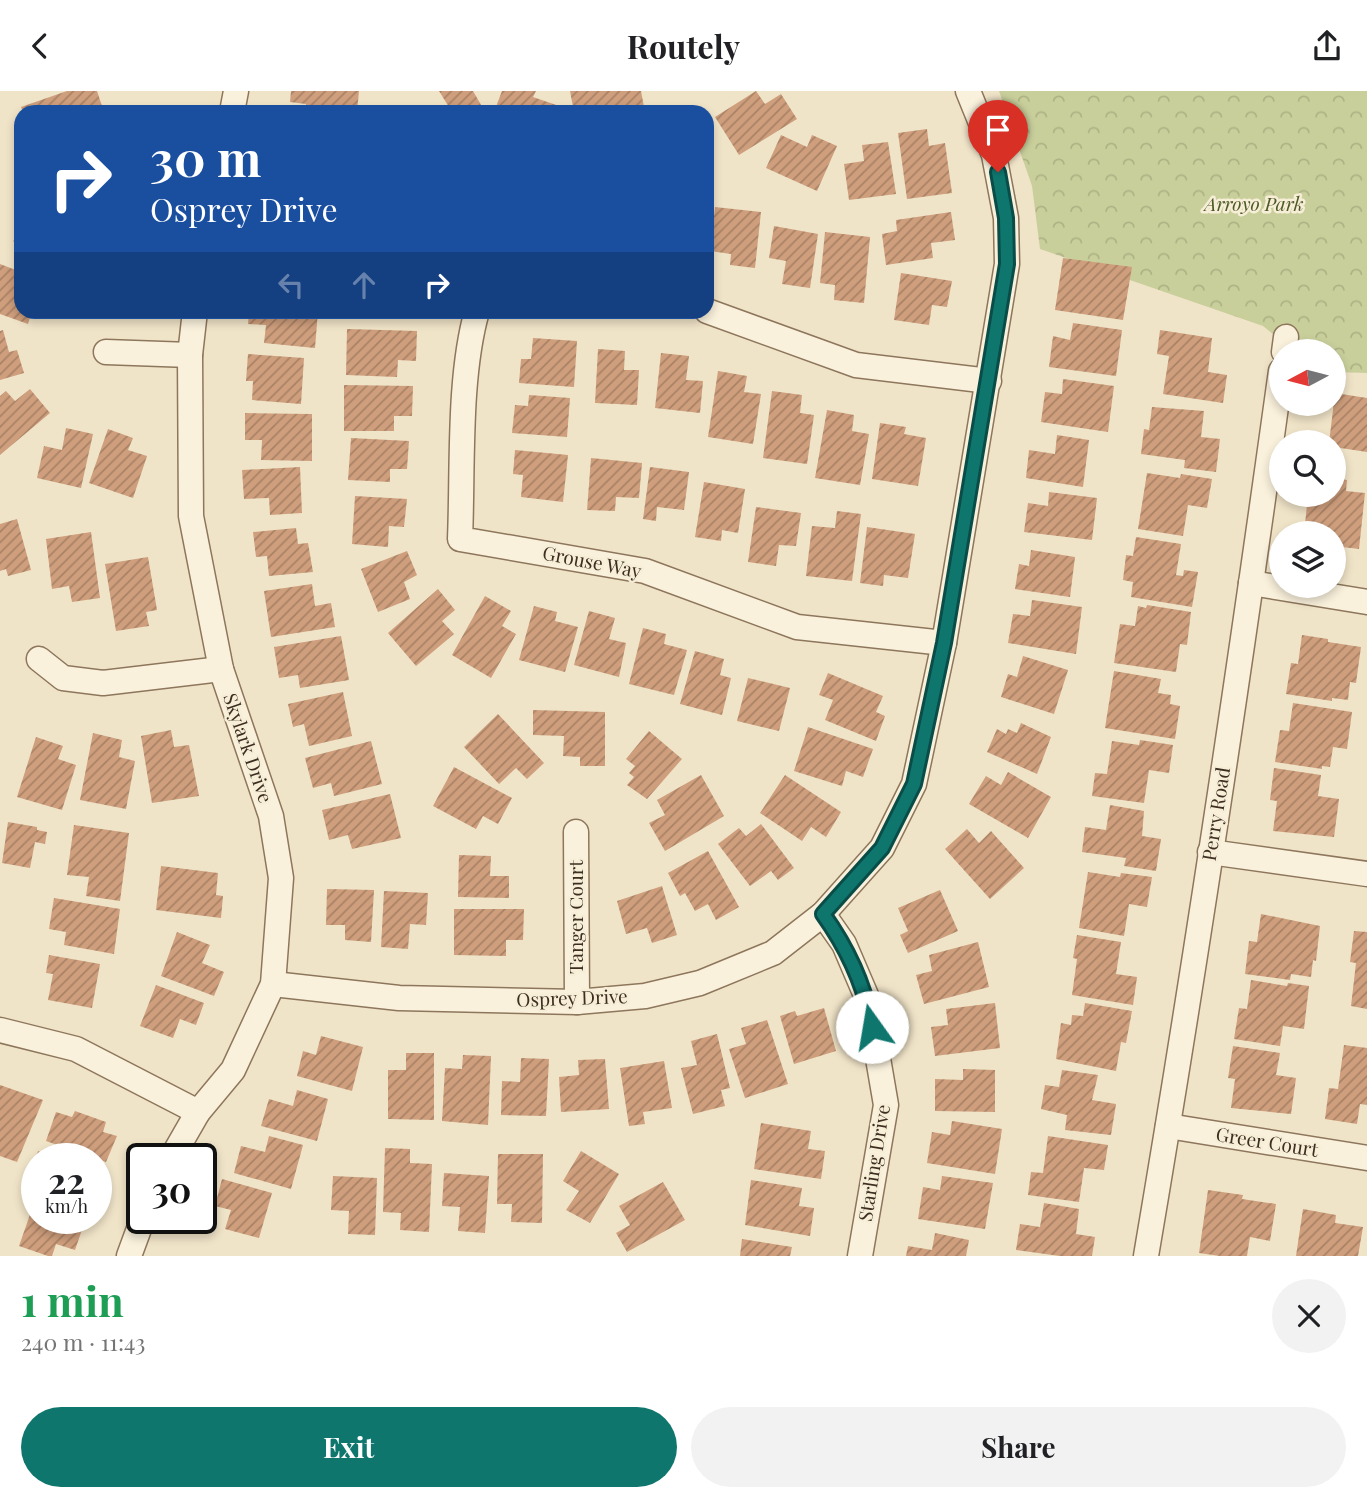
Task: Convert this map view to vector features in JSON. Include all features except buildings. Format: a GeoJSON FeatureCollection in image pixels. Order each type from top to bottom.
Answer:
{"type":"FeatureCollection","features":[{"type":"Feature","properties":{"kind":"street","name":"Osprey Drive"},"geometry":{"type":"LineString","coordinates":[[273,984],[399,997],[577,1002],[645,996],[700,983],[773,953],[823,914],[882,848],[914,784],[944,643],[1007,264],[1006,218],[994,155],[968,91]]}},
{"type":"Feature","properties":{"kind":"street"},"geometry":{"type":"LineString","coordinates":[[714,314],[856,365],[989,381]]}},
{"type":"Feature","properties":{"kind":"street","name":"Skylark Drive"},"geometry":{"type":"LineString","coordinates":[[180,1143],[198,1112],[233,1070],[273,984],[281,878],[271,815],[221,669],[191,516],[190,355],[194,319]]}},
{"type":"Feature","properties":{"kind":"street","name":"Grouse Way"},"geometry":{"type":"LineString","coordinates":[[475,319],[469,337],[460,539],[645,571],[796,627],[944,643]]}},
{"type":"Feature","properties":{"kind":"street"},"geometry":{"type":"LineString","coordinates":[[106,352],[190,355]]}},
{"type":"Feature","properties":{"kind":"street","name":"Perry Road"},"geometry":{"type":"LineString","coordinates":[[1146,1256],[1210,852],[1274,417]]}},
{"type":"Feature","properties":{"kind":"street"},"geometry":{"type":"LineString","coordinates":[[1251,583],[1367,602]]}},
{"type":"Feature","properties":{"kind":"street"},"geometry":{"type":"LineString","coordinates":[[38,659],[63,678],[103,683],[221,669]]}},
{"type":"Feature","properties":{"kind":"street","name":"Tanger Court"},"geometry":{"type":"LineString","coordinates":[[576,832],[577,1002]]}},
{"type":"Feature","properties":{"kind":"street"},"geometry":{"type":"LineString","coordinates":[[1210,852],[1367,874]]}},
{"type":"Feature","properties":{"kind":"street","name":"Starling Drive"},"geometry":{"type":"LineString","coordinates":[[823,914],[844,944],[868,1000],[886,1105],[860,1256]]}},
{"type":"Feature","properties":{"kind":"street"},"geometry":{"type":"LineString","coordinates":[[0,1030],[76,1049],[198,1112]]}},
{"type":"Feature","properties":{"kind":"street","name":"Greer Court"},"geometry":{"type":"LineString","coordinates":[[1168,1126],[1367,1158]]}},
{"type":"Feature","properties":{"kind":"street"},"geometry":{"type":"LineString","coordinates":[[130,1256],[138,1234]]}},
{"type":"Feature","properties":{"kind":"green space","name":"Arroyo Park"},"geometry":{"type":"Polygon","coordinates":[[[999,91],[1367,91],[1367,373],[1346,372],[1346,339],[1279,339],[1263,326],[1040,249],[1032,186],[999,91]]]}},
{"type":"Feature","properties":{"kind":"route"},"geometry":{"type":"LineString","coordinates":[[872,1027],[868,1000],[844,944],[823,914],[882,848],[914,784],[944,643],[1007,264],[1006,218],[998,172]]}}]}
